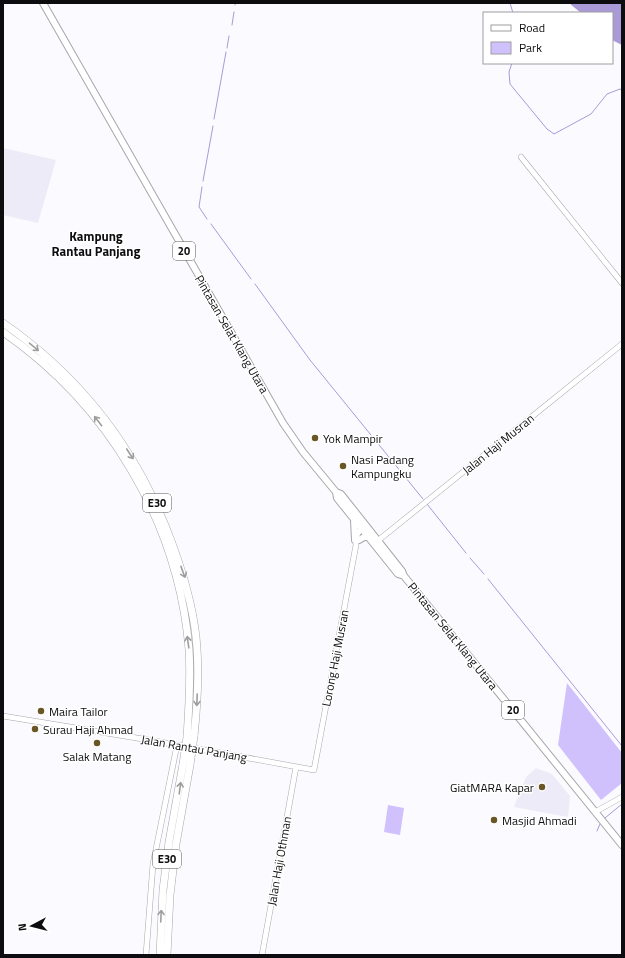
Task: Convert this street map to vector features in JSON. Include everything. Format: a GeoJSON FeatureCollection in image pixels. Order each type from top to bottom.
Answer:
{"type":"FeatureCollection","features":[{"type":"Feature","properties":{"kind":"highway","name":"Pintasan Selat Klang Utara"},"geometry":{"type":"LineString","coordinates":[[43,3],[283,424],[303,452],[336,492],[341,494],[376,542],[402,571],[404,576],[622,845]]}},
{"type":"Feature","properties":{"kind":"highway","name":"E30"},"geometry":{"type":"LineString","coordinates":[[3,323],[53,362],[90,400],[122,442],[154,497],[185,578],[193,614],[197,649],[191,737],[163,890],[160,955]]}},
{"type":"Feature","properties":{"kind":"highway","name":"E30"},"geometry":{"type":"LineString","coordinates":[[3,332],[49,368],[90,411],[124,458],[153,511],[164,541],[184,614],[189,649],[191,737]]}},
{"type":"Feature","properties":{"kind":"highway","name":"Pintasan Selat Klang Utara"},"geometry":{"type":"LineString","coordinates":[[336,492],[337,498],[354,519],[365,528],[369,537],[376,542]]}},
{"type":"Feature","properties":{"kind":"highway"},"geometry":{"type":"LineString","coordinates":[[354,519],[357,542],[364,537],[369,537]]}},
{"type":"Feature","properties":{"kind":"highway","name":"E30"},"geometry":{"type":"LineString","coordinates":[[167,955],[170,895],[186,765]]}},
{"type":"Feature","properties":{"kind":"street"},"geometry":{"type":"LineString","coordinates":[[521,158],[622,283]]}},
{"type":"Feature","properties":{"kind":"street","name":"Jalan Haji Musran"},"geometry":{"type":"LineString","coordinates":[[376,542],[622,344]]}},
{"type":"Feature","properties":{"kind":"street","name":"Lorong Haji Musran"},"geometry":{"type":"LineString","coordinates":[[314,770],[357,542],[365,528]]}},
{"type":"Feature","properties":{"kind":"street","name":"Jalan Rantau Panjang"},"geometry":{"type":"LineString","coordinates":[[3,716],[314,770]]}},
{"type":"Feature","properties":{"kind":"street"},"geometry":{"type":"LineString","coordinates":[[146,955],[153,864],[177,745]]}},
{"type":"Feature","properties":{"kind":"street","name":"Jalan Haji Othman"},"geometry":{"type":"LineString","coordinates":[[262,955],[296,767]]}},
{"type":"Feature","properties":{"kind":"street"},"geometry":{"type":"LineString","coordinates":[[595,812],[622,797]]}},
{"type":"Feature","properties":{"kind":"shaded area"},"geometry":{"type":"Polygon","coordinates":[[[569,3],[622,3],[622,45],[613,40],[613,12],[580,12],[569,3]]]}},
{"type":"Feature","properties":{"kind":"shaded area"},"geometry":{"type":"Polygon","coordinates":[[[3,148],[56,160],[38,223],[3,215],[3,148]]]}},
{"type":"Feature","properties":{"kind":"shaded area","name":"GiatMARA Kapar"},"geometry":{"type":"Polygon","coordinates":[[[536,768],[552,774],[570,796],[568,817],[514,807],[526,777],[536,768]]]}},
{"type":"Feature","properties":{"kind":"green space"},"geometry":{"type":"Polygon","coordinates":[[[567,683],[622,753],[622,783],[601,800],[558,745],[567,683]]]}},
{"type":"Feature","properties":{"kind":"green space"},"geometry":{"type":"Polygon","coordinates":[[[388,805],[404,808],[400,835],[384,832],[388,805]]]}},
{"type":"Feature","properties":{"kind":"waterway"},"geometry":{"type":"LineString","coordinates":[[510,3],[513,12]]}},
{"type":"Feature","properties":{"kind":"waterway"},"geometry":{"type":"LineString","coordinates":[[232,25],[234,12]]}},
{"type":"Feature","properties":{"kind":"waterway"},"geometry":{"type":"LineString","coordinates":[[227,48],[229,36]]}},
{"type":"Feature","properties":{"kind":"waterway"},"geometry":{"type":"LineString","coordinates":[[214,119],[226,52]]}},
{"type":"Feature","properties":{"kind":"waterway"},"geometry":{"type":"LineString","coordinates":[[512,64],[509,72],[510,84],[547,129],[554,134],[591,114],[607,94],[620,89],[622,90]]}},
{"type":"Feature","properties":{"kind":"waterway"},"geometry":{"type":"LineString","coordinates":[[203,181],[213,126]]}},
{"type":"Feature","properties":{"kind":"waterway"},"geometry":{"type":"LineString","coordinates":[[202,187],[199,207],[207,219]]}},
{"type":"Feature","properties":{"kind":"waterway"},"geometry":{"type":"LineString","coordinates":[[211,224],[251,279]]}},
{"type":"Feature","properties":{"kind":"waterway"},"geometry":{"type":"LineString","coordinates":[[255,284],[310,360],[423,499]]}},
{"type":"Feature","properties":{"kind":"waterway"},"geometry":{"type":"LineString","coordinates":[[427,504],[466,553]]}},
{"type":"Feature","properties":{"kind":"waterway"},"geometry":{"type":"LineString","coordinates":[[470,558],[484,574]]}},
{"type":"Feature","properties":{"kind":"waterway"},"geometry":{"type":"LineString","coordinates":[[488,579],[622,746]]}},
{"type":"Feature","properties":{"kind":"waterway"},"geometry":{"type":"LineString","coordinates":[[605,818],[622,804]]}},
{"type":"Feature","properties":{"kind":"waterway"},"geometry":{"type":"LineString","coordinates":[[597,831],[600,824]]}},
{"type":"Feature","properties":{"kind":"place","name":"Yok Mampir"},"geometry":{"type":"Point","coordinates":[315,438]}},
{"type":"Feature","properties":{"kind":"place","name":"Nasi Padang Kampungku"},"geometry":{"type":"Point","coordinates":[343,466]}},
{"type":"Feature","properties":{"kind":"place","name":"Maira Tailor"},"geometry":{"type":"Point","coordinates":[41,711]}},
{"type":"Feature","properties":{"kind":"place","name":"Surau Haji Ahmad"},"geometry":{"type":"Point","coordinates":[35,729]}},
{"type":"Feature","properties":{"kind":"place","name":"Salak Matang"},"geometry":{"type":"Point","coordinates":[97,743]}},
{"type":"Feature","properties":{"kind":"place","name":"GiatMARA Kapar"},"geometry":{"type":"Point","coordinates":[542,787]}},
{"type":"Feature","properties":{"kind":"place","name":"Masjid Ahmadi"},"geometry":{"type":"Point","coordinates":[494,820]}},
{"type":"Feature","properties":{"kind":"district","name":"Kampung Rantau Panjang"},"geometry":{"type":"Point","coordinates":[96,244]}}]}
